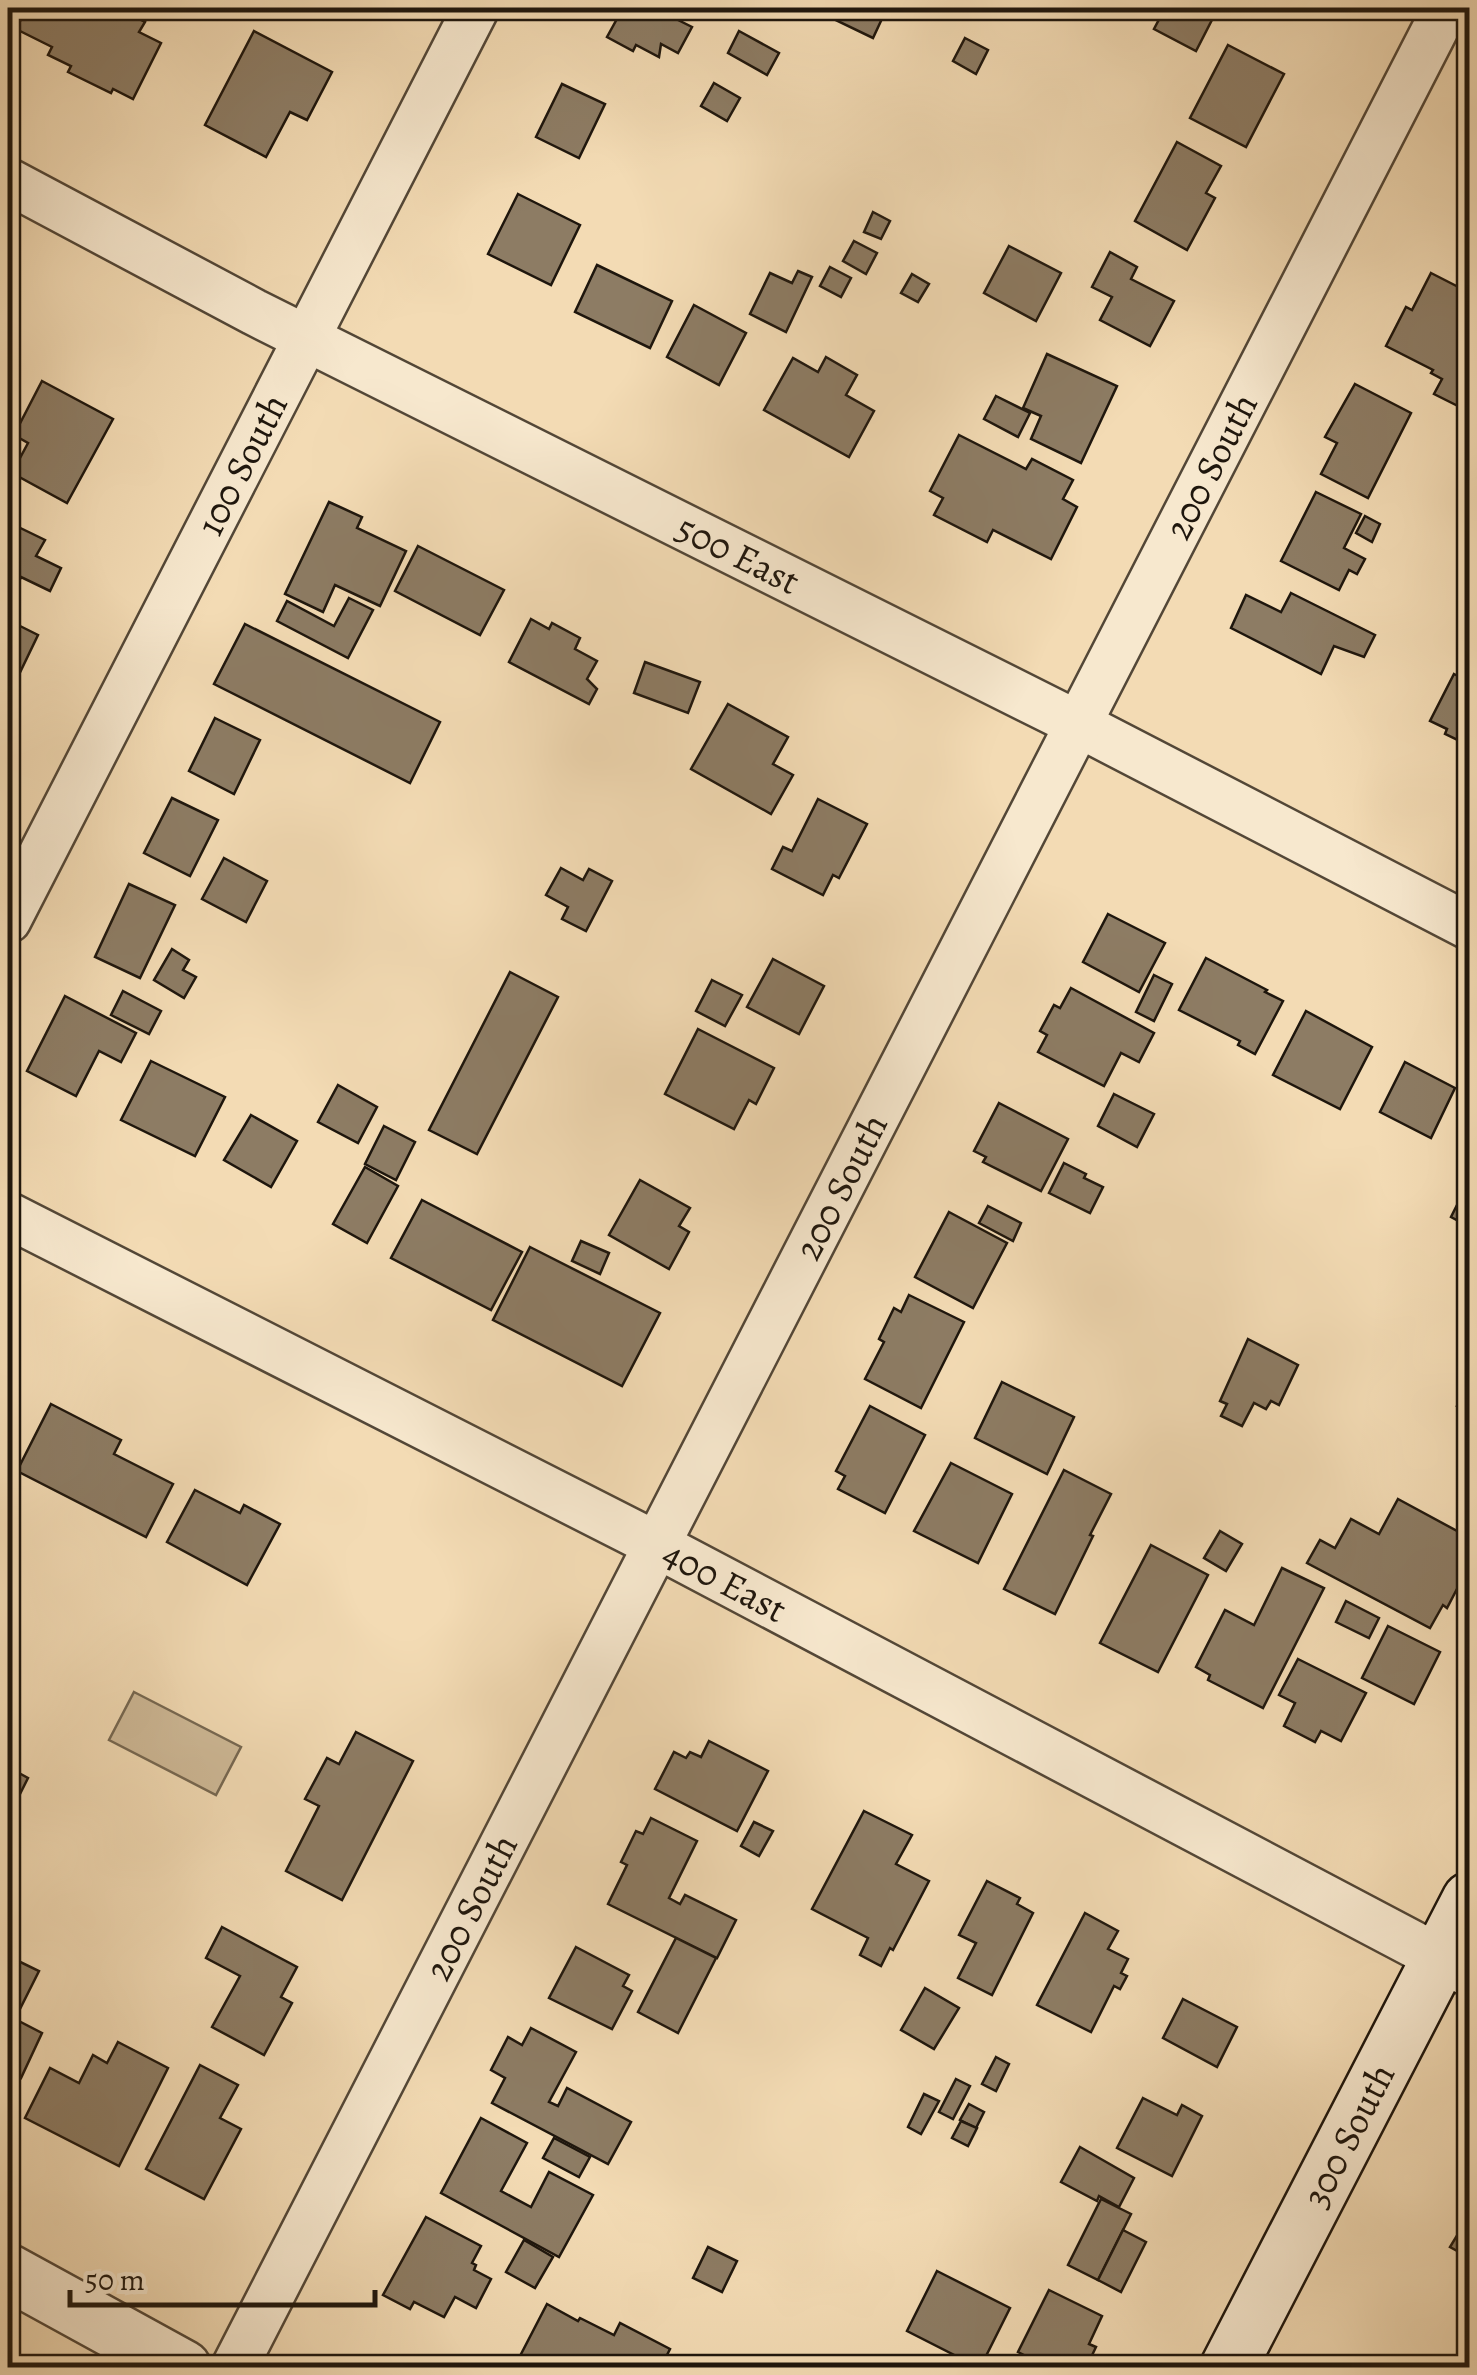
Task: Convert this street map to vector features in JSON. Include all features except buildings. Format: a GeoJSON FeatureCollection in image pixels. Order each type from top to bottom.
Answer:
{"type":"FeatureCollection","features":[{"type":"Feature","properties":{"kind":"main road","name":"300 South"},"geometry":{"type":"LineString","coordinates":[[1228,2368],[1454,1967],[1470,1900]]}},
{"type":"Feature","properties":{"kind":"main road"},"geometry":{"type":"LineString","coordinates":[[8,2272],[183,2368]]}},
{"type":"Feature","properties":{"kind":"street","name":"100 South"},"geometry":{"type":"LineString","coordinates":[[8,920],[476,8]]}},
{"type":"Feature","properties":{"kind":"street","name":"200 South"},"geometry":{"type":"LineString","coordinates":[[234,2368],[1446,8]]}},
{"type":"Feature","properties":{"kind":"street","name":"500 East"},"geometry":{"type":"LineString","coordinates":[[8,181],[308,339],[1080,725],[1470,927]]}},
{"type":"Feature","properties":{"kind":"street","name":"400 East"},"geometry":{"type":"LineString","coordinates":[[8,1215],[657,1545],[1454,1967]]}},
{"type":"Feature","properties":{"kind":"shaded area"},"geometry":{"type":"Polygon","coordinates":[[[134,1692],[241,1747],[216,1795],[109,1740],[134,1692]]]}}]}
